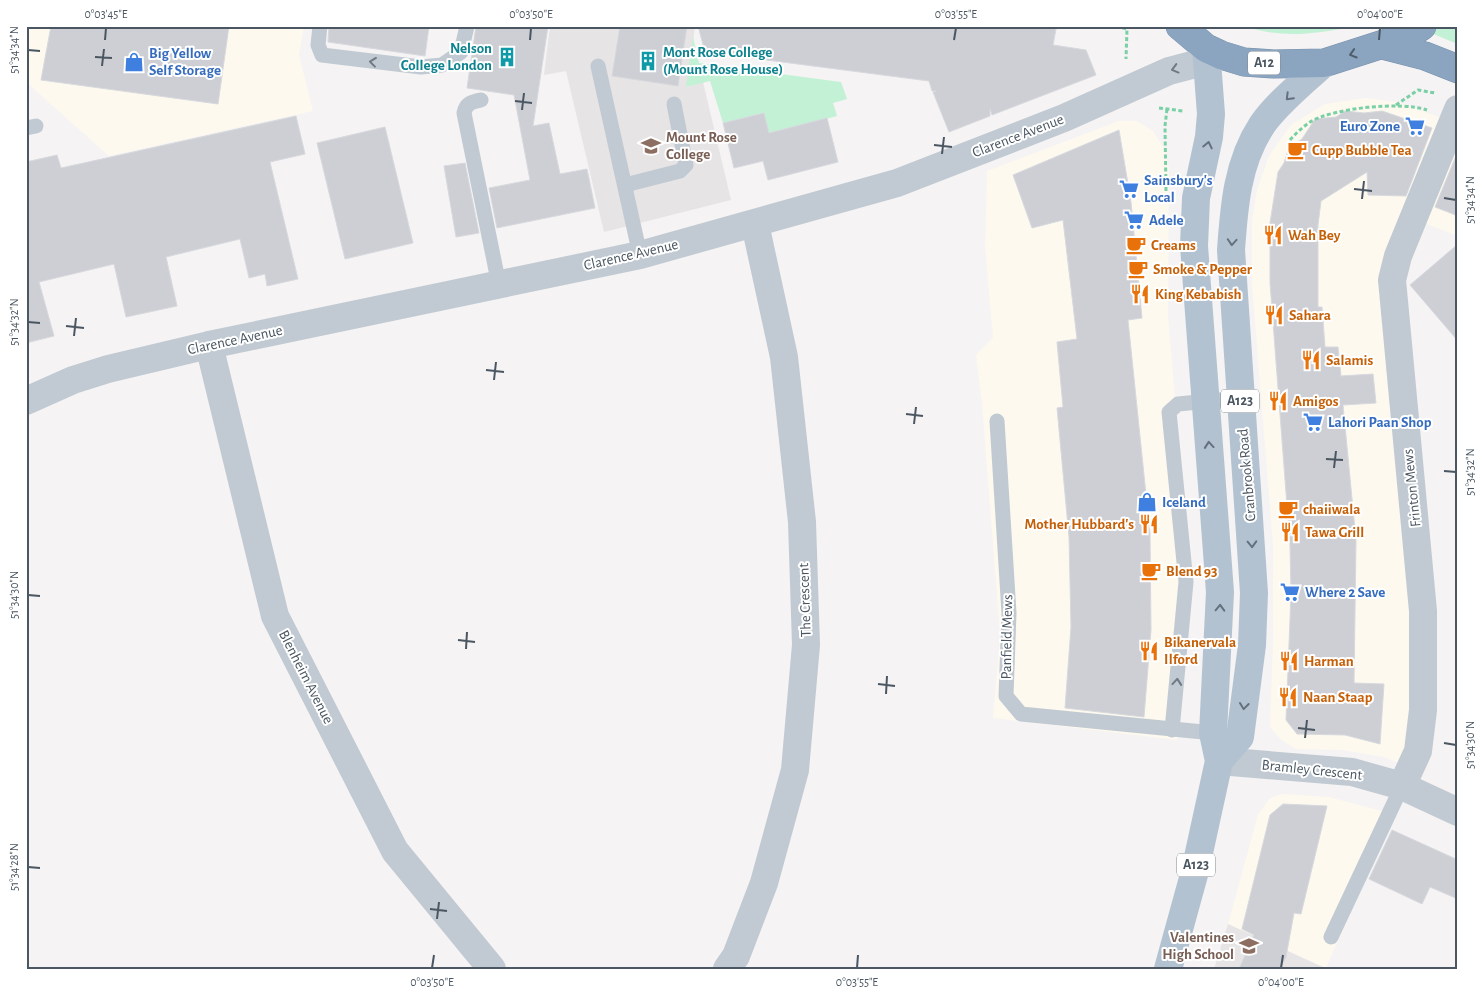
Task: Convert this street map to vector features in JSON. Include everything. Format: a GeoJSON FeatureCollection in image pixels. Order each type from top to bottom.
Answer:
{"type":"FeatureCollection","features":[{"type":"Feature","properties":{"kind":"highway","name":"A12"},"geometry":{"type":"LineString","coordinates":[[1180,26],[1211,55],[1244,62],[1274,64],[1324,63],[1382,45]]}},
{"type":"Feature","properties":{"kind":"highway"},"geometry":{"type":"LineString","coordinates":[[1382,45],[1406,37],[1422,26]]}},
{"type":"Feature","properties":{"kind":"highway"},"geometry":{"type":"LineString","coordinates":[[1382,45],[1425,56],[1458,69]]}},
{"type":"Feature","properties":{"kind":"main road","name":"A123"},"geometry":{"type":"LineString","coordinates":[[1168,969],[1195,871],[1219,760],[1213,733],[1220,592],[1194,246],[1196,198],[1209,137],[1211,55]]}},
{"type":"Feature","properties":{"kind":"main road","name":"Cranbrook Road"},"geometry":{"type":"LineString","coordinates":[[1219,760],[1240,737],[1252,636],[1254,593],[1252,536],[1240,398],[1231,250],[1234,204],[1240,173],[1248,149],[1263,124],[1324,63]]}},
{"type":"Feature","properties":{"kind":"street","name":"Clarence Avenue"},"geometry":{"type":"LineString","coordinates":[[26,401],[73,380],[108,368],[209,345],[640,255],[897,183],[1064,118],[1169,71],[1211,55]]}},
{"type":"Feature","properties":{"kind":"street","name":"Frinton Mews"},"geometry":{"type":"LineString","coordinates":[[1402,786],[1418,752],[1423,710],[1423,611],[1392,280],[1398,256],[1456,114]]}},
{"type":"Feature","properties":{"kind":"street","name":"The Crescent"},"geometry":{"type":"LineString","coordinates":[[727,969],[736,956],[764,884],[795,770],[806,645],[802,522],[784,357],[755,224]]}},
{"type":"Feature","properties":{"kind":"street","name":"Blenheim Avenue"},"geometry":{"type":"LineString","coordinates":[[209,345],[275,616],[395,852],[492,969]]}},
{"type":"Feature","properties":{"kind":"street","name":"Bramley Crescent"},"geometry":{"type":"LineString","coordinates":[[1219,760],[1352,772],[1402,786],[1458,812]]}},
{"type":"Feature","properties":{"kind":"lane"},"geometry":{"type":"LineString","coordinates":[[320,26],[318,45],[322,54],[421,67],[442,65],[461,52],[467,26]]}},
{"type":"Feature","properties":{"kind":"lane"},"geometry":{"type":"LineString","coordinates":[[598,66],[640,255]]}},
{"type":"Feature","properties":{"kind":"lane"},"geometry":{"type":"LineString","coordinates":[[481,100],[470,102],[465,106],[464,113],[499,284]]}},
{"type":"Feature","properties":{"kind":"lane"},"geometry":{"type":"LineString","coordinates":[[625,185],[680,171],[686,165],[674,104]]}},
{"type":"Feature","properties":{"kind":"lane"},"geometry":{"type":"LineString","coordinates":[[1172,730],[1186,582],[1170,412],[1178,404],[1240,398]]}},
{"type":"Feature","properties":{"kind":"lane","name":"Panfield Mews"},"geometry":{"type":"LineString","coordinates":[[997,421],[1009,613],[1006,696],[1021,714],[1213,733]]}},
{"type":"Feature","properties":{"kind":"lane"},"geometry":{"type":"LineString","coordinates":[[1331,937],[1402,786]]}},
{"type":"Feature","properties":{"kind":"path"},"geometry":{"type":"LineString","coordinates":[[1116,26],[1126,28],[1126,66]]}},
{"type":"Feature","properties":{"kind":"path"},"geometry":{"type":"LineString","coordinates":[[1395,106],[1418,90],[1432,92]]}},
{"type":"Feature","properties":{"kind":"path"},"geometry":{"type":"LineString","coordinates":[[1284,147],[1295,134],[1311,121],[1347,110],[1395,106],[1422,108],[1456,114]]}},
{"type":"Feature","properties":{"kind":"path"},"geometry":{"type":"LineString","coordinates":[[1166,109],[1167,200]]}},
{"type":"Feature","properties":{"kind":"shaded area"},"geometry":{"type":"Polygon","coordinates":[[[26,26],[304,26],[299,55],[313,111],[109,156],[26,82],[26,26]]]}},
{"type":"Feature","properties":{"kind":"shaded area","name":"Mount Rose College"},"geometry":{"type":"Polygon","coordinates":[[[550,26],[695,26],[687,87],[703,82],[731,200],[604,232],[566,71],[544,75],[550,26]]]}},
{"type":"Feature","properties":{"kind":"shaded area"},"geometry":{"type":"Polygon","coordinates":[[[1366,98],[1401,103],[1458,124],[1458,236],[1424,223],[1403,276],[1433,710],[1424,773],[1384,757],[1342,750],[1296,749],[1281,740],[1270,727],[1273,640],[1273,546],[1252,284],[1252,220],[1257,190],[1269,156],[1291,125],[1325,104],[1366,98]]]}},
{"type":"Feature","properties":{"kind":"shaded area"},"geometry":{"type":"Polygon","coordinates":[[[1119,121],[1137,121],[1153,131],[1164,148],[1169,168],[1168,316],[1189,564],[1188,642],[1177,740],[993,718],[1000,636],[982,403],[976,355],[993,338],[985,248],[987,171],[1119,121]]]}},
{"type":"Feature","properties":{"kind":"shaded area"},"geometry":{"type":"Polygon","coordinates":[[[1281,794],[1329,797],[1393,814],[1326,968],[1228,924],[1258,815],[1269,799],[1281,794]]]}},
{"type":"Feature","properties":{"kind":"shaded area","name":"Valentines High School"},"geometry":{"type":"Polygon","coordinates":[[[1228,924],[1327,969],[1214,969],[1228,924]]]}},
{"type":"Feature","properties":{"kind":"green space"},"geometry":{"type":"Polygon","coordinates":[[[1244,26],[1352,27],[1324,32],[1285,34],[1272,33],[1244,26]]]}},
{"type":"Feature","properties":{"kind":"green space"},"geometry":{"type":"Polygon","coordinates":[[[1437,26],[1458,26],[1458,39],[1455,43],[1431,33],[1437,26]]]}},
{"type":"Feature","properties":{"kind":"green space"},"geometry":{"type":"Polygon","coordinates":[[[693,37],[699,63],[841,82],[847,99],[833,103],[837,116],[769,133],[764,113],[723,123],[710,81],[686,87],[693,37]]]}},
{"type":"Feature","properties":{"kind":"building","name":"Big Yellow Self Storage"},"geometry":{"type":"Polygon","coordinates":[[[51,26],[229,26],[218,104],[41,80],[51,26]]]}},
{"type":"Feature","properties":{"kind":"building"},"geometry":{"type":"Polygon","coordinates":[[[329,26],[429,26],[425,56],[328,42],[329,26]]]}},
{"type":"Feature","properties":{"kind":"building"},"geometry":{"type":"Polygon","coordinates":[[[476,26],[548,26],[533,126],[549,123],[560,174],[587,169],[595,208],[497,228],[489,188],[530,180],[514,95],[467,88],[476,26]]]}},
{"type":"Feature","properties":{"kind":"building","name":"Mont Rose College (Mount Rose House)"},"geometry":{"type":"Polygon","coordinates":[[[620,26],[687,26],[678,86],[612,76],[620,26]]]}},
{"type":"Feature","properties":{"kind":"building"},"geometry":{"type":"Polygon","coordinates":[[[698,26],[1036,26],[1056,29],[1053,45],[1086,50],[1096,75],[992,115],[990,109],[990,116],[949,132],[933,92],[936,91],[932,91],[929,81],[705,52],[698,26]]]}},
{"type":"Feature","properties":{"kind":"building"},"geometry":{"type":"Polygon","coordinates":[[[1345,111],[1364,113],[1382,111],[1432,128],[1406,196],[1368,195],[1367,172],[1321,201],[1318,225],[1318,307],[1322,307],[1325,347],[1338,347],[1341,376],[1373,374],[1376,403],[1343,405],[1356,540],[1354,683],[1384,684],[1380,744],[1345,735],[1297,734],[1286,720],[1291,594],[1290,545],[1270,283],[1270,223],[1278,172],[1284,163],[1289,147],[1302,139],[1315,119],[1336,117],[1345,111]]]}},
{"type":"Feature","properties":{"kind":"building"},"geometry":{"type":"Polygon","coordinates":[[[764,113],[769,133],[827,118],[838,162],[768,180],[763,161],[734,168],[723,123],[764,113]]]}},
{"type":"Feature","properties":{"kind":"building"},"geometry":{"type":"Polygon","coordinates":[[[296,116],[305,154],[270,162],[298,279],[267,286],[265,274],[249,278],[240,239],[166,257],[177,306],[126,317],[114,264],[39,282],[54,336],[26,343],[26,162],[57,155],[61,168],[296,116]]]}},
{"type":"Feature","properties":{"kind":"building"},"geometry":{"type":"Polygon","coordinates":[[[385,127],[413,243],[345,259],[317,143],[385,127]]]}},
{"type":"Feature","properties":{"kind":"building"},"geometry":{"type":"Polygon","coordinates":[[[1119,130],[1131,202],[1142,318],[1128,320],[1150,533],[1151,630],[1144,717],[1065,708],[1071,627],[1069,537],[1057,408],[1063,407],[1057,342],[1077,339],[1063,220],[1032,228],[1013,175],[1119,130]]]}},
{"type":"Feature","properties":{"kind":"building"},"geometry":{"type":"Polygon","coordinates":[[[1458,151],[1458,216],[1435,207],[1458,151]]]}},
{"type":"Feature","properties":{"kind":"building"},"geometry":{"type":"Polygon","coordinates":[[[465,163],[479,233],[456,237],[444,166],[465,163]]]}},
{"type":"Feature","properties":{"kind":"building"},"geometry":{"type":"Polygon","coordinates":[[[1458,244],[1458,341],[1410,285],[1458,244]]]}},
{"type":"Feature","properties":{"kind":"building"},"geometry":{"type":"Polygon","coordinates":[[[1283,804],[1327,806],[1301,914],[1294,913],[1286,957],[1280,969],[1239,969],[1254,935],[1242,929],[1270,815],[1283,804]]]}},
{"type":"Feature","properties":{"kind":"building"},"geometry":{"type":"Polygon","coordinates":[[[1392,830],[1458,860],[1458,899],[1430,887],[1422,904],[1369,879],[1392,830]]]}},
{"type":"Feature","properties":{"kind":"place","name":"Nelson College London"},"geometry":{"type":"Point","coordinates":[507,57]}},
{"type":"Feature","properties":{"kind":"place","name":"Mont Rose College (Mount Rose House)"},"geometry":{"type":"Point","coordinates":[648,61]}},
{"type":"Feature","properties":{"kind":"place","name":"Big Yellow Self Storage"},"geometry":{"type":"Point","coordinates":[134,62]}},
{"type":"Feature","properties":{"kind":"place","name":"Euro Zone"},"geometry":{"type":"Point","coordinates":[1415,126]}},
{"type":"Feature","properties":{"kind":"place","name":"Mount Rose College"},"geometry":{"type":"Point","coordinates":[651,146]}},
{"type":"Feature","properties":{"kind":"place","name":"Cupp Bubble Tea"},"geometry":{"type":"Point","coordinates":[1297,150]}},
{"type":"Feature","properties":{"kind":"place","name":"Sainsbury's Local"},"geometry":{"type":"Point","coordinates":[1129,189]}},
{"type":"Feature","properties":{"kind":"place","name":"Adele"},"geometry":{"type":"Point","coordinates":[1134,220]}},
{"type":"Feature","properties":{"kind":"place","name":"Wah Bey"},"geometry":{"type":"Point","coordinates":[1273,235]}},
{"type":"Feature","properties":{"kind":"place","name":"Creams"},"geometry":{"type":"Point","coordinates":[1136,245]}},
{"type":"Feature","properties":{"kind":"place","name":"Smoke & Pepper"},"geometry":{"type":"Point","coordinates":[1138,269]}},
{"type":"Feature","properties":{"kind":"place","name":"King Kebabish"},"geometry":{"type":"Point","coordinates":[1140,294]}},
{"type":"Feature","properties":{"kind":"place","name":"Sahara"},"geometry":{"type":"Point","coordinates":[1274,315]}},
{"type":"Feature","properties":{"kind":"place","name":"Salamis"},"geometry":{"type":"Point","coordinates":[1311,360]}},
{"type":"Feature","properties":{"kind":"place","name":"Amigos"},"geometry":{"type":"Point","coordinates":[1278,401]}},
{"type":"Feature","properties":{"kind":"place","name":"Lahori Paan Shop"},"geometry":{"type":"Point","coordinates":[1313,422]}},
{"type":"Feature","properties":{"kind":"place","name":"Iceland"},"geometry":{"type":"Point","coordinates":[1147,502]}},
{"type":"Feature","properties":{"kind":"place","name":"chaiiwala"},"geometry":{"type":"Point","coordinates":[1288,509]}},
{"type":"Feature","properties":{"kind":"place","name":"Mother Hubbard's"},"geometry":{"type":"Point","coordinates":[1149,524]}},
{"type":"Feature","properties":{"kind":"place","name":"Tawa Grill"},"geometry":{"type":"Point","coordinates":[1290,532]}},
{"type":"Feature","properties":{"kind":"place","name":"Blend 93"},"geometry":{"type":"Point","coordinates":[1151,571]}},
{"type":"Feature","properties":{"kind":"place","name":"Where 2 Save"},"geometry":{"type":"Point","coordinates":[1290,592]}},
{"type":"Feature","properties":{"kind":"place","name":"Bikanervala Ilford"},"geometry":{"type":"Point","coordinates":[1149,651]}},
{"type":"Feature","properties":{"kind":"place","name":"Harman"},"geometry":{"type":"Point","coordinates":[1289,661]}},
{"type":"Feature","properties":{"kind":"place","name":"Naan Staap"},"geometry":{"type":"Point","coordinates":[1288,697]}},
{"type":"Feature","properties":{"kind":"place","name":"Valentines High School"},"geometry":{"type":"Point","coordinates":[1249,946]}}]}
